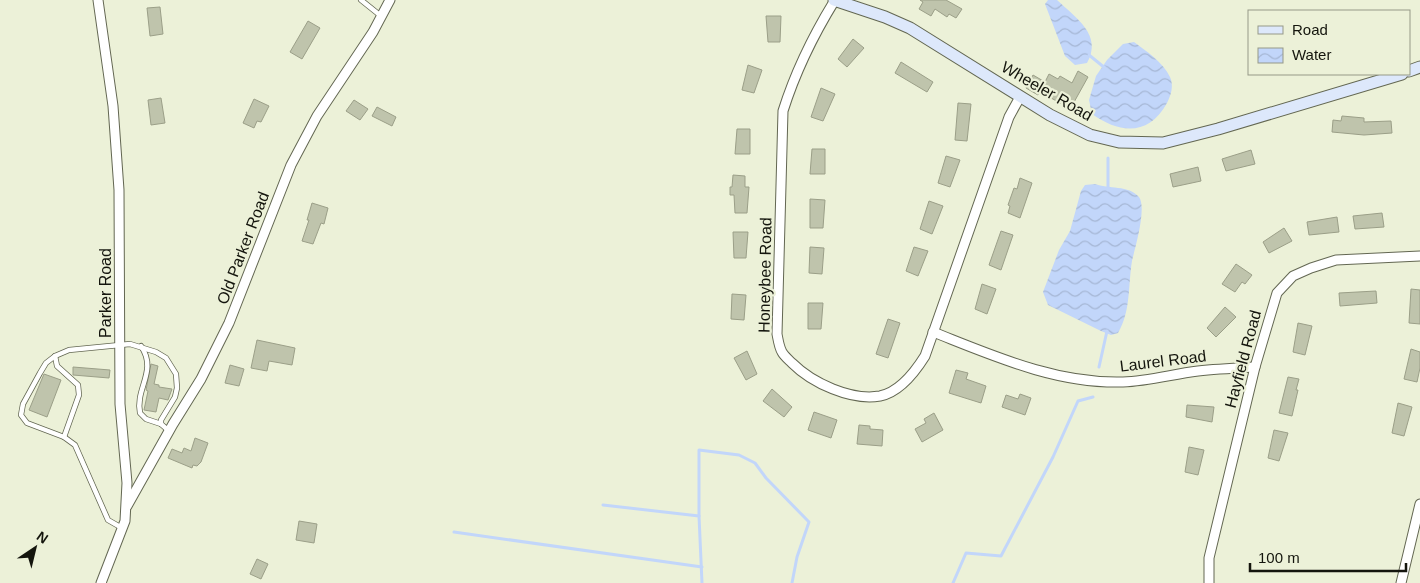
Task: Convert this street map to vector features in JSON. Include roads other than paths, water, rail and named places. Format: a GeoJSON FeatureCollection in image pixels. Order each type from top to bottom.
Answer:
{"type":"FeatureCollection","features":[{"type":"Feature","properties":{"kind":"street","name":"Parker Road"},"geometry":{"type":"LineString","coordinates":[[98,0],[113,106],[119,190],[120,404],[127,483],[125,521],[101,583]]}},
{"type":"Feature","properties":{"kind":"street","name":"Old Parker Road"},"geometry":{"type":"LineString","coordinates":[[125,508],[201,380],[229,323],[296,157],[317,116],[373,32],[390,0]]}},
{"type":"Feature","properties":{"kind":"street","name":"Wheeler Road"},"geometry":{"type":"LineString","coordinates":[[834,0],[885,17],[910,28],[1050,115],[1090,135],[1119,142],[1163,142],[1227,127],[1399,75]]}},
{"type":"Feature","properties":{"kind":"street","name":"Honeybee Road"},"geometry":{"type":"LineString","coordinates":[[834,0],[794,82],[783,111],[777,334],[782,353],[801,372],[833,389],[863,396],[882,396],[902,385],[925,356],[1009,117],[1020,97]]}},
{"type":"Feature","properties":{"kind":"street","name":"Hayfield Road"},"geometry":{"type":"LineString","coordinates":[[1209,583],[1208,558],[1256,367],[1277,293],[1293,276],[1336,260],[1420,256]]}},
{"type":"Feature","properties":{"kind":"street","name":"Laurel Road"},"geometry":{"type":"LineString","coordinates":[[933,332],[992,355],[1049,374],[1084,379],[1121,382],[1198,371],[1256,367]]}},
{"type":"Feature","properties":{"kind":"street"},"geometry":{"type":"LineString","coordinates":[[1401,583],[1420,504]]}},
{"type":"Feature","properties":{"kind":"lane"},"geometry":{"type":"LineString","coordinates":[[360,0],[382,16]]}},
{"type":"Feature","properties":{"kind":"lane"},"geometry":{"type":"LineString","coordinates":[[122,528],[108,520],[75,445],[64,437],[27,423],[21,415],[23,404],[46,363],[55,356],[69,350],[130,344],[150,349],[166,358],[176,374],[177,388],[175,397],[161,420],[161,424]]}},
{"type":"Feature","properties":{"kind":"lane"},"geometry":{"type":"LineString","coordinates":[[141,346],[147,360],[148,371],[140,401],[140,413],[146,419],[161,424],[169,431]]}},
{"type":"Feature","properties":{"kind":"lane"},"geometry":{"type":"LineString","coordinates":[[55,356],[57,366],[78,385],[79,395],[64,437]]}},
{"type":"Feature","properties":{"kind":"water"},"geometry":{"type":"Polygon","coordinates":[[[1048,0],[1057,0],[1079,20],[1090,36],[1092,44],[1091,53],[1087,63],[1075,65],[1065,56],[1045,4],[1048,0]]]}},
{"type":"Feature","properties":{"kind":"water"},"geometry":{"type":"Polygon","coordinates":[[[1134,42],[1163,66],[1170,77],[1172,90],[1160,114],[1152,121],[1143,126],[1123,128],[1103,121],[1092,114],[1089,100],[1096,76],[1107,60],[1123,44],[1134,42]]]}},
{"type":"Feature","properties":{"kind":"water"},"geometry":{"type":"Polygon","coordinates":[[[1095,184],[1135,193],[1139,197],[1142,210],[1132,261],[1125,316],[1118,333],[1111,335],[1048,305],[1043,292],[1059,250],[1070,231],[1081,191],[1085,185],[1095,184]]]}},
{"type":"Feature","properties":{"kind":"waterway"},"geometry":{"type":"LineString","coordinates":[[1089,55],[1105,68]]}},
{"type":"Feature","properties":{"kind":"waterway"},"geometry":{"type":"LineString","coordinates":[[1108,158],[1108,190]]}},
{"type":"Feature","properties":{"kind":"waterway"},"geometry":{"type":"LineString","coordinates":[[1099,367],[1107,331]]}},
{"type":"Feature","properties":{"kind":"waterway"},"geometry":{"type":"LineString","coordinates":[[953,583],[966,553],[1001,556],[1053,457],[1078,401],[1093,397]]}},
{"type":"Feature","properties":{"kind":"waterway"},"geometry":{"type":"LineString","coordinates":[[702,583],[699,450],[739,455],[755,463],[766,478],[809,522],[797,557],[792,583]]}},
{"type":"Feature","properties":{"kind":"waterway"},"geometry":{"type":"LineString","coordinates":[[603,505],[699,516]]}},
{"type":"Feature","properties":{"kind":"waterway"},"geometry":{"type":"LineString","coordinates":[[454,532],[702,567]]}}]}
